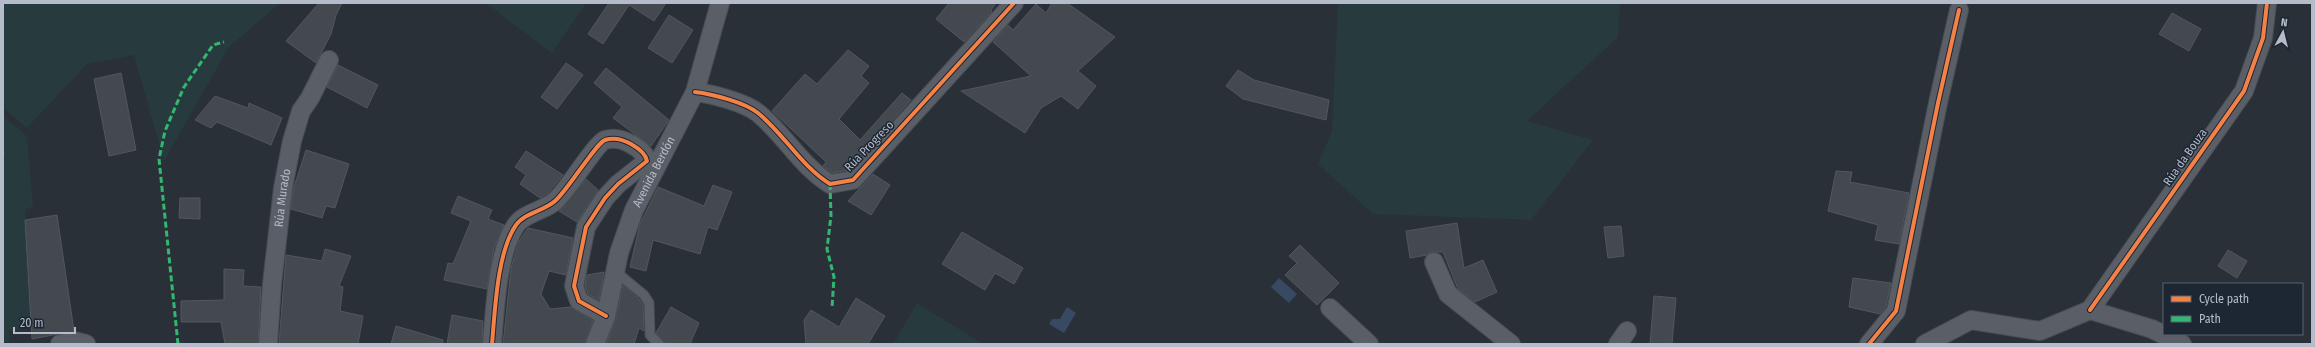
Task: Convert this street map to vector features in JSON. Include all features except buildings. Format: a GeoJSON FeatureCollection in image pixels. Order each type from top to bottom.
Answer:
{"type":"FeatureCollection","features":[{"type":"Feature","properties":{"kind":"street","name":"Avenida Berdón"},"geometry":{"type":"LineString","coordinates":[[595,344],[606,316],[619,253],[634,210],[652,164],[695,92],[720,3]]}},
{"type":"Feature","properties":{"kind":"street","name":"Rúa Progreso"},"geometry":{"type":"LineString","coordinates":[[695,92],[716,94],[757,112],[818,176],[830,184],[853,180],[1014,3]]}},
{"type":"Feature","properties":{"kind":"street","name":"Rúa da Bouza"},"geometry":{"type":"LineString","coordinates":[[2090,310],[2244,91],[2263,38],[2267,3]]}},
{"type":"Feature","properties":{"kind":"street"},"geometry":{"type":"LineString","coordinates":[[1869,344],[1896,311],[1959,10]]}},
{"type":"Feature","properties":{"kind":"street","name":"Rúa Murado"},"geometry":{"type":"LineString","coordinates":[[268,344],[272,284],[282,195],[292,141],[301,111],[310,98],[329,60]]}},
{"type":"Feature","properties":{"kind":"street"},"geometry":{"type":"LineString","coordinates":[[492,344],[495,299],[507,248],[516,224],[556,201],[580,173],[597,147],[605,140],[622,139],[635,146],[652,164],[618,184],[605,198],[586,227],[574,286],[579,300],[606,316]]}},
{"type":"Feature","properties":{"kind":"street"},"geometry":{"type":"LineString","coordinates":[[1434,262],[1448,294],[1511,344]]}},
{"type":"Feature","properties":{"kind":"street"},"geometry":{"type":"LineString","coordinates":[[1330,308],[1369,344]]}},
{"type":"Feature","properties":{"kind":"street"},"geometry":{"type":"LineString","coordinates":[[2026,344],[2040,331],[2090,310],[2152,329],[2163,334]]}},
{"type":"Feature","properties":{"kind":"street"},"geometry":{"type":"LineString","coordinates":[[1925,344],[1971,320],[2040,331]]}},
{"type":"Feature","properties":{"kind":"street"},"geometry":{"type":"LineString","coordinates":[[2164,335],[2182,344]]}},
{"type":"Feature","properties":{"kind":"street"},"geometry":{"type":"LineString","coordinates":[[60,344],[74,341],[86,344]]}},
{"type":"Feature","properties":{"kind":"lane"},"geometry":{"type":"LineString","coordinates":[[616,271],[639,290],[649,303],[650,335],[659,344]]}},
{"type":"Feature","properties":{"kind":"green space"},"geometry":{"type":"Polygon","coordinates":[[[3,3],[280,3],[229,47],[164,161],[134,55],[87,64],[27,128],[3,108],[3,3]]]}},
{"type":"Feature","properties":{"kind":"green space"},"geometry":{"type":"Polygon","coordinates":[[[486,3],[586,3],[552,53],[486,3]]]}},
{"type":"Feature","properties":{"kind":"green space"},"geometry":{"type":"Polygon","coordinates":[[[1338,3],[1620,3],[1618,37],[1527,121],[1593,140],[1531,220],[1373,214],[1318,164],[1332,131],[1338,3]]]}},
{"type":"Feature","properties":{"kind":"green space"},"geometry":{"type":"Polygon","coordinates":[[[3,116],[27,136],[33,206],[25,210],[32,327],[9,331],[10,342],[3,342],[3,116]]]}},
{"type":"Feature","properties":{"kind":"green space"},"geometry":{"type":"Polygon","coordinates":[[[917,303],[983,344],[893,344],[917,303]]]}},
{"type":"Feature","properties":{"kind":"water"},"geometry":{"type":"Polygon","coordinates":[[[1279,278],[1297,294],[1289,303],[1271,287],[1279,278]]]}},
{"type":"Feature","properties":{"kind":"water"},"geometry":{"type":"Polygon","coordinates":[[[1067,307],[1076,313],[1064,333],[1049,324],[1052,319],[1060,319],[1067,307]]]}},
{"type":"Feature","properties":{"kind":"marked path"},"geometry":{"type":"LineString","coordinates":[[178,344],[159,159],[165,131],[184,87],[213,45],[224,42]]}},
{"type":"Feature","properties":{"kind":"marked path"},"geometry":{"type":"LineString","coordinates":[[830,184],[831,216],[827,249],[834,277],[832,308]]}},
{"type":"Feature","properties":{"kind":"cycle path"},"geometry":{"type":"LineString","coordinates":[[695,92],[728,99],[745,105],[758,113],[776,130],[810,168],[830,184],[853,180],[1014,3]]}},
{"type":"Feature","properties":{"kind":"cycle path"},"geometry":{"type":"LineString","coordinates":[[2090,310],[2244,91],[2263,38],[2267,3]]}},
{"type":"Feature","properties":{"kind":"cycle path"},"geometry":{"type":"LineString","coordinates":[[1869,344],[1896,311],[1938,103],[1959,10]]}},
{"type":"Feature","properties":{"kind":"cycle path"},"geometry":{"type":"LineString","coordinates":[[492,344],[501,266],[505,250],[516,225],[524,218],[555,201],[601,143],[608,139],[619,139],[636,147],[647,161],[618,184],[605,198],[586,227],[574,286],[579,301],[606,316]]}}]}
